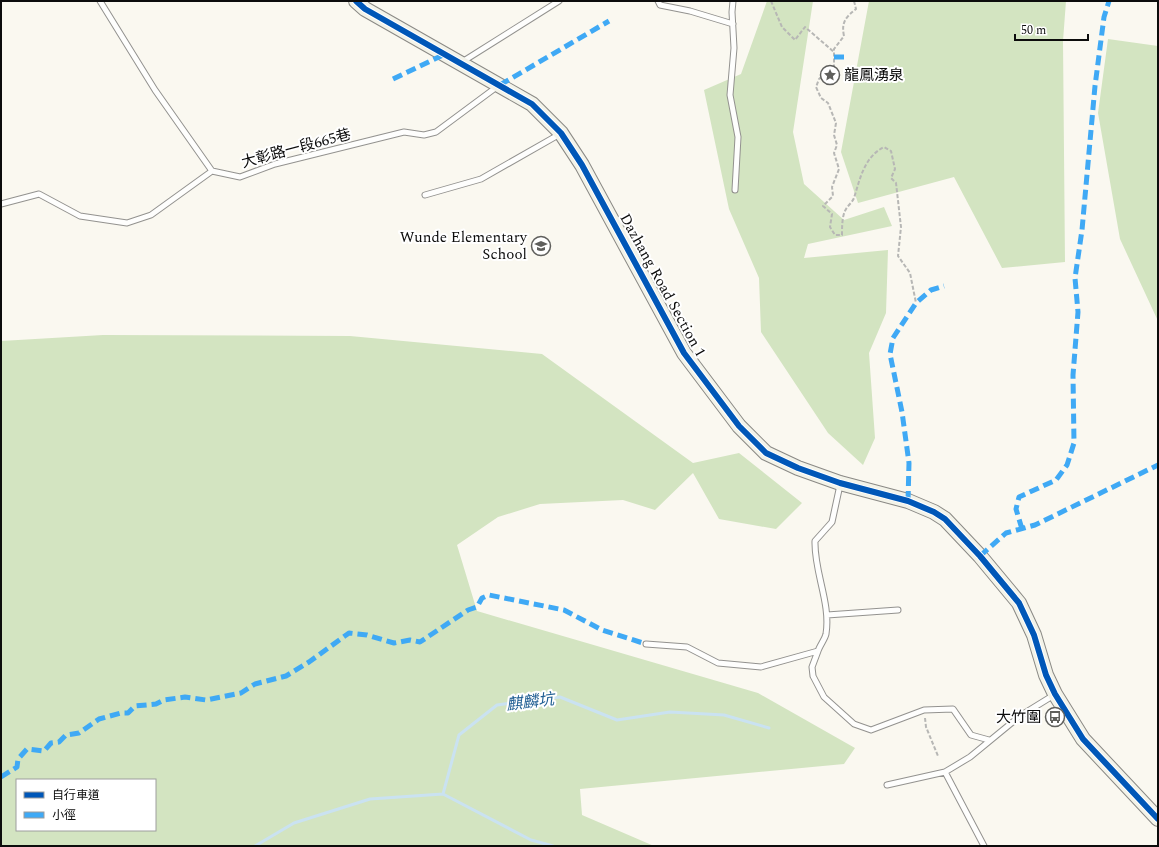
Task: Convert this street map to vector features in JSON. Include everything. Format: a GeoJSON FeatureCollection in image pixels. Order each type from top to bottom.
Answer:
{"type":"FeatureCollection","features":[{"type":"Feature","properties":{"kind":"main road","name":"Dazhang Road Section 1"},"geometry":{"type":"LineString","coordinates":[[356,1],[365,9],[532,104],[561,133],[582,166],[684,352],[739,426],[766,452],[780,461],[840,483],[908,501],[934,512],[945,519],[980,556],[1019,603],[1034,635],[1046,675],[1055,694],[1083,739],[1158,819]]}},
{"type":"Feature","properties":{"kind":"lane"},"geometry":{"type":"LineString","coordinates":[[1,204],[39,194],[80,216],[127,222],[151,215],[212,171],[155,90],[100,1]]}},
{"type":"Feature","properties":{"kind":"lane"},"geometry":{"type":"LineString","coordinates":[[461,63],[559,1]]}},
{"type":"Feature","properties":{"kind":"lane"},"geometry":{"type":"LineString","coordinates":[[658,1],[660,5],[690,11],[733,24]]}},
{"type":"Feature","properties":{"kind":"lane"},"geometry":{"type":"LineString","coordinates":[[733,1],[734,48],[730,95],[738,137],[735,190]]}},
{"type":"Feature","properties":{"kind":"lane","name":"大彰路一段665巷"},"geometry":{"type":"LineString","coordinates":[[212,171],[240,177],[275,164],[404,132],[424,135],[436,132],[500,85]]}},
{"type":"Feature","properties":{"kind":"lane"},"geometry":{"type":"LineString","coordinates":[[425,195],[481,179],[561,133]]}},
{"type":"Feature","properties":{"kind":"lane"},"geometry":{"type":"LineString","coordinates":[[840,483],[832,522],[814,541],[814,557],[827,615],[826,635],[812,667],[813,676],[824,697],[854,724],[871,730],[924,710],[953,709],[971,735],[989,740]]}},
{"type":"Feature","properties":{"kind":"lane"},"geometry":{"type":"LineString","coordinates":[[827,615],[898,610]]}},
{"type":"Feature","properties":{"kind":"lane"},"geometry":{"type":"LineString","coordinates":[[646,644],[688,647],[718,663],[761,667],[818,651]]}},
{"type":"Feature","properties":{"kind":"lane"},"geometry":{"type":"LineString","coordinates":[[887,784],[945,772],[970,757],[1020,716],[1055,694]]}},
{"type":"Feature","properties":{"kind":"lane"},"geometry":{"type":"LineString","coordinates":[[945,772],[984,846]]}},
{"type":"Feature","properties":{"kind":"path"},"geometry":{"type":"LineString","coordinates":[[771,1],[782,27],[795,40],[805,27],[834,52]]}},
{"type":"Feature","properties":{"kind":"path"},"geometry":{"type":"LineString","coordinates":[[854,1],[856,9],[844,19],[842,28],[844,36],[834,52],[834,66],[819,79],[816,87],[821,98],[828,103],[836,123],[834,135],[837,145],[834,153],[839,169],[832,187],[833,196],[823,206],[832,214],[830,227],[835,235],[842,235],[844,211],[853,200],[864,167],[876,151],[884,147],[891,150],[895,169],[891,178],[896,183],[901,227],[898,256],[910,274],[916,303]]}},
{"type":"Feature","properties":{"kind":"path"},"geometry":{"type":"LineString","coordinates":[[924,710],[926,728],[938,756]]}},
{"type":"Feature","properties":{"kind":"green space"},"geometry":{"type":"Polygon","coordinates":[[[767,1],[813,1],[793,132],[804,184],[844,220],[884,207],[892,226],[808,244],[804,258],[888,250],[886,313],[869,353],[875,438],[863,465],[828,433],[761,332],[759,278],[729,209],[704,90],[741,74],[767,1]]]}},
{"type":"Feature","properties":{"kind":"green space"},"geometry":{"type":"Polygon","coordinates":[[[869,1],[1066,1],[1063,41],[1065,262],[1002,268],[954,177],[858,203],[841,152],[869,1]]]}},
{"type":"Feature","properties":{"kind":"green space"},"geometry":{"type":"Polygon","coordinates":[[[1108,39],[1158,46],[1158,321],[1120,239],[1098,113],[1108,39]]]}},
{"type":"Feature","properties":{"kind":"green space"},"geometry":{"type":"Polygon","coordinates":[[[103,335],[350,336],[542,354],[693,463],[739,453],[802,503],[776,529],[719,519],[693,473],[655,510],[623,500],[540,504],[498,517],[457,545],[477,611],[758,693],[855,748],[844,764],[580,789],[582,815],[654,846],[1,846],[1,341],[103,335]]]}},
{"type":"Feature","properties":{"kind":"waterway","name":"麒麟坑"},"geometry":{"type":"LineString","coordinates":[[255,846],[294,823],[370,799],[443,794],[459,735],[497,705],[560,697],[617,720],[670,712],[724,715],[769,728]]}},
{"type":"Feature","properties":{"kind":"waterway"},"geometry":{"type":"LineString","coordinates":[[443,794],[531,840],[553,846]]}},
{"type":"Feature","properties":{"kind":"marked path"},"geometry":{"type":"LineString","coordinates":[[1022,529],[1016,509],[1019,497],[1056,480],[1067,465],[1074,443],[1073,375],[1078,312],[1075,278],[1082,230],[1095,86],[1104,17],[1109,1]]}},
{"type":"Feature","properties":{"kind":"marked path"},"geometry":{"type":"LineString","coordinates":[[500,85],[609,21]]}},
{"type":"Feature","properties":{"kind":"marked path"},"geometry":{"type":"LineString","coordinates":[[393,79],[445,54]]}},
{"type":"Feature","properties":{"kind":"marked path"},"geometry":{"type":"LineString","coordinates":[[834,57],[847,57]]}},
{"type":"Feature","properties":{"kind":"marked path"},"geometry":{"type":"LineString","coordinates":[[908,501],[909,463],[902,412],[890,354],[893,338],[916,303],[931,290],[944,286]]}},
{"type":"Feature","properties":{"kind":"marked path"},"geometry":{"type":"LineString","coordinates":[[980,556],[1006,533],[1035,525],[1158,465]]}},
{"type":"Feature","properties":{"kind":"marked path"},"geometry":{"type":"LineString","coordinates":[[1,777],[17,767],[18,759],[27,749],[44,751],[51,743],[59,742],[66,735],[79,733],[99,719],[121,713],[128,713],[135,706],[156,704],[164,700],[185,697],[206,700],[241,693],[255,684],[286,676],[309,662],[349,633],[367,635],[394,643],[410,640],[420,642],[468,610],[477,607],[482,598],[489,595],[564,610],[602,630],[646,644]]}},
{"type":"Feature","properties":{"kind":"cycle path"},"geometry":{"type":"LineString","coordinates":[[356,1],[365,9],[532,104],[561,133],[582,165],[684,353],[739,426],[766,453],[798,468],[840,483],[908,501],[934,512],[945,519],[980,556],[1019,603],[1034,635],[1046,675],[1055,694],[1083,739],[1158,819]]}},
{"type":"Feature","properties":{"kind":"place","name":"龍鳳湧泉"},"geometry":{"type":"Point","coordinates":[830,75]}},
{"type":"Feature","properties":{"kind":"place","name":"Wunde Elementary School"},"geometry":{"type":"Point","coordinates":[541,246]}},
{"type":"Feature","properties":{"kind":"place","name":"大竹圍"},"geometry":{"type":"Point","coordinates":[1055,717]}}]}
